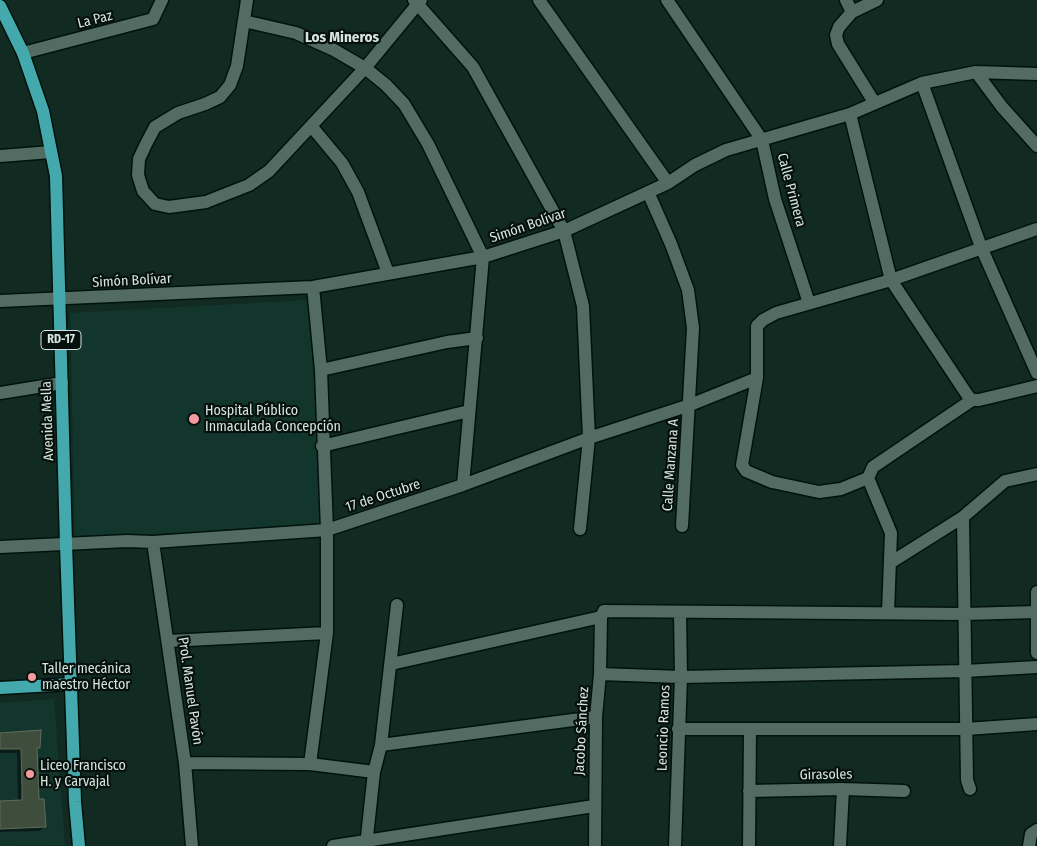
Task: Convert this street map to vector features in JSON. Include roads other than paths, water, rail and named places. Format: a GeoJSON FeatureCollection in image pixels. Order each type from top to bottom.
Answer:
{"type":"FeatureCollection","features":[{"type":"Feature","properties":{"kind":"main road","name":"Avenida Mella"},"geometry":{"type":"LineString","coordinates":[[0,6],[23,53],[43,111],[56,176],[66,544],[75,802],[79,846]]}},
{"type":"Feature","properties":{"kind":"main road"},"geometry":{"type":"LineString","coordinates":[[0,688],[72,684]]}},
{"type":"Feature","properties":{"kind":"street","name":"La Paz"},"geometry":{"type":"LineString","coordinates":[[23,53],[153,19],[162,0]]}},
{"type":"Feature","properties":{"kind":"street"},"geometry":{"type":"LineString","coordinates":[[247,0],[237,66],[230,85],[220,97],[206,104],[178,113],[155,127],[139,159],[138,175],[143,191],[155,204],[169,207],[206,202],[249,184],[269,171],[365,68],[417,1],[473,68],[564,232],[583,306],[589,438],[580,529]]}},
{"type":"Feature","properties":{"kind":"street"},"geometry":{"type":"LineString","coordinates":[[539,0],[668,183]]}},
{"type":"Feature","properties":{"kind":"street","name":"Calle Primera"},"geometry":{"type":"LineString","coordinates":[[667,0],[762,140],[775,199],[809,303]]}},
{"type":"Feature","properties":{"kind":"street"},"geometry":{"type":"LineString","coordinates":[[846,0],[852,12]]}},
{"type":"Feature","properties":{"kind":"street"},"geometry":{"type":"LineString","coordinates":[[874,102],[838,44],[836,35],[839,26],[852,12],[877,0]]}},
{"type":"Feature","properties":{"kind":"street"},"geometry":{"type":"LineString","coordinates":[[244,22],[296,33],[334,50],[365,68],[386,85],[404,104],[428,144],[483,257],[463,485]]}},
{"type":"Feature","properties":{"kind":"street"},"geometry":{"type":"LineString","coordinates":[[976,72],[1002,107],[1037,146]]}},
{"type":"Feature","properties":{"kind":"street","name":"Simón Bolívar"},"geometry":{"type":"LineString","coordinates":[[0,301],[313,288],[483,257],[564,232],[668,183],[695,165],[726,150],[850,114],[874,102],[922,83],[976,72],[1037,74]]}},
{"type":"Feature","properties":{"kind":"street"},"geometry":{"type":"LineString","coordinates":[[922,83],[981,247],[1037,373]]}},
{"type":"Feature","properties":{"kind":"street"},"geometry":{"type":"LineString","coordinates":[[850,114],[891,280],[972,400]]}},
{"type":"Feature","properties":{"kind":"street"},"geometry":{"type":"LineString","coordinates":[[312,127],[342,163],[358,192],[388,273]]}},
{"type":"Feature","properties":{"kind":"street"},"geometry":{"type":"LineString","coordinates":[[0,156],[52,152]]}},
{"type":"Feature","properties":{"kind":"street","name":"Calle Manzana A"},"geometry":{"type":"LineString","coordinates":[[648,192],[671,244],[688,290],[693,328],[682,526]]}},
{"type":"Feature","properties":{"kind":"street"},"geometry":{"type":"LineString","coordinates":[[1037,229],[891,280],[776,313],[763,320],[758,326],[757,378],[742,465],[746,471],[772,482],[820,492],[841,489],[868,478],[873,468],[972,400],[1037,386]]}},
{"type":"Feature","properties":{"kind":"street"},"geometry":{"type":"LineString","coordinates":[[310,764],[327,633],[327,530],[322,446],[321,370],[313,288]]}},
{"type":"Feature","properties":{"kind":"street"},"geometry":{"type":"LineString","coordinates":[[321,370],[447,342],[477,338]]}},
{"type":"Feature","properties":{"kind":"street","name":"17 de Octubre"},"geometry":{"type":"LineString","coordinates":[[0,548],[127,540],[153,542],[327,530],[463,485],[589,438],[690,405],[757,378]]}},
{"type":"Feature","properties":{"kind":"street"},"geometry":{"type":"LineString","coordinates":[[0,393],[62,383]]}},
{"type":"Feature","properties":{"kind":"street"},"geometry":{"type":"LineString","coordinates":[[322,446],[469,411]]}},
{"type":"Feature","properties":{"kind":"street"},"geometry":{"type":"LineString","coordinates":[[890,563],[962,517],[1005,481],[1037,474]]}},
{"type":"Feature","properties":{"kind":"street"},"geometry":{"type":"LineString","coordinates":[[868,478],[892,533],[888,613]]}},
{"type":"Feature","properties":{"kind":"street"},"geometry":{"type":"LineString","coordinates":[[962,517],[967,780],[970,789]]}},
{"type":"Feature","properties":{"kind":"street","name":"Prol. Manuel Pavón"},"geometry":{"type":"LineString","coordinates":[[153,542],[185,763],[192,846]]}},
{"type":"Feature","properties":{"kind":"street"},"geometry":{"type":"LineString","coordinates":[[1037,592],[1037,653]]}},
{"type":"Feature","properties":{"kind":"street"},"geometry":{"type":"LineString","coordinates":[[367,844],[374,772],[381,745],[398,605]]}},
{"type":"Feature","properties":{"kind":"street"},"geometry":{"type":"LineString","coordinates":[[391,664],[601,617],[604,611],[964,614],[1036,612]]}},
{"type":"Feature","properties":{"kind":"street","name":"Leoncio Ramos"},"geometry":{"type":"LineString","coordinates":[[675,846],[681,677],[680,612]]}},
{"type":"Feature","properties":{"kind":"street","name":"Jacobo Sánchez"},"geometry":{"type":"LineString","coordinates":[[595,846],[596,717],[600,674],[601,617]]}},
{"type":"Feature","properties":{"kind":"street"},"geometry":{"type":"LineString","coordinates":[[168,641],[327,633]]}},
{"type":"Feature","properties":{"kind":"street"},"geometry":{"type":"LineString","coordinates":[[600,674],[681,677],[965,672],[1037,667]]}},
{"type":"Feature","properties":{"kind":"street"},"geometry":{"type":"LineString","coordinates":[[381,745],[596,717]]}},
{"type":"Feature","properties":{"kind":"street"},"geometry":{"type":"LineString","coordinates":[[678,729],[966,730],[1037,724]]}},
{"type":"Feature","properties":{"kind":"street"},"geometry":{"type":"LineString","coordinates":[[749,846],[750,730]]}},
{"type":"Feature","properties":{"kind":"street"},"geometry":{"type":"LineString","coordinates":[[185,763],[310,764],[374,772]]}},
{"type":"Feature","properties":{"kind":"street"},"geometry":{"type":"LineString","coordinates":[[840,846],[843,789]]}},
{"type":"Feature","properties":{"kind":"street","name":"Girasoles"},"geometry":{"type":"LineString","coordinates":[[749,791],[843,789],[904,791]]}},
{"type":"Feature","properties":{"kind":"street"},"geometry":{"type":"LineString","coordinates":[[333,846],[367,844],[594,806]]}},
{"type":"Feature","properties":{"kind":"street"},"geometry":{"type":"LineString","coordinates":[[1029,846],[1031,834],[1037,830]]}},
{"type":"Feature","properties":{"kind":"place","name":"Hospital Público Inmaculada Concepción"},"geometry":{"type":"Point","coordinates":[194,419]}},
{"type":"Feature","properties":{"kind":"place","name":"Taller mecánica maestro Héctor"},"geometry":{"type":"Point","coordinates":[32,677]}},
{"type":"Feature","properties":{"kind":"place","name":"Liceo Francisco H. y Carvajal"},"geometry":{"type":"Point","coordinates":[30,774]}},
{"type":"Feature","properties":{"kind":"district","name":"Los Mineros"},"geometry":{"type":"Point","coordinates":[342,38]}}]}
